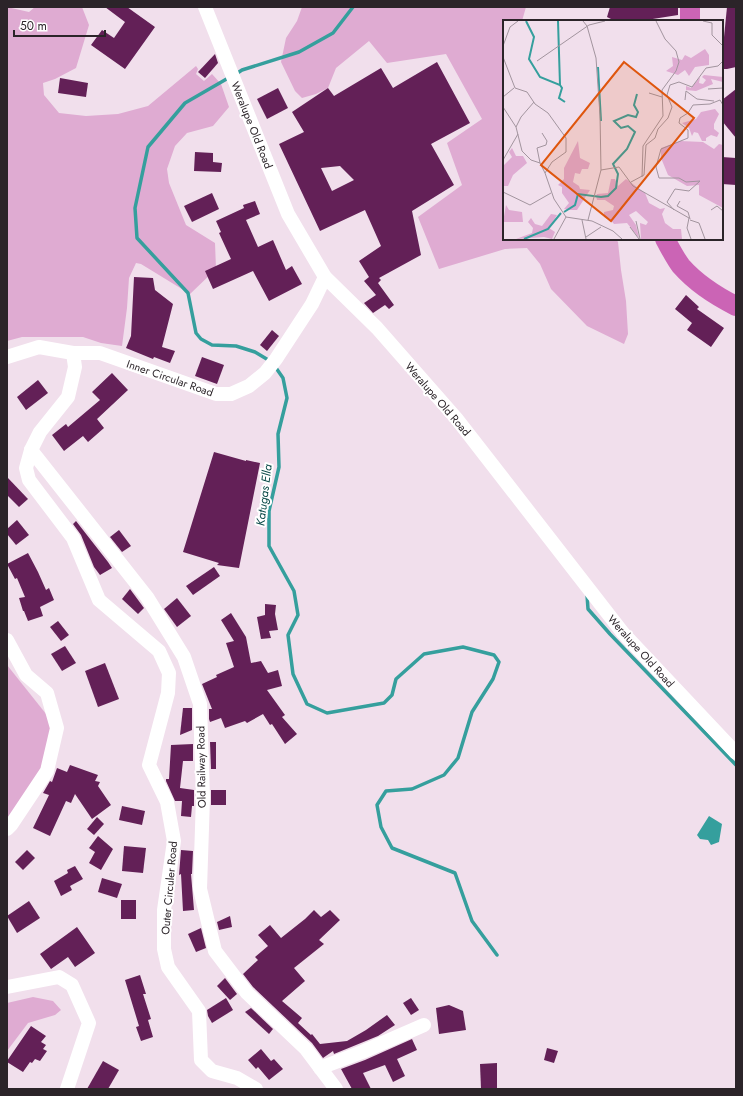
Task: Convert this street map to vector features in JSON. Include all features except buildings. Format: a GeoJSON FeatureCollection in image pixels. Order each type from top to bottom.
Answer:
{"type":"FeatureCollection","features":[{"type":"Feature","properties":{"kind":"highway"},"geometry":{"type":"LineString","coordinates":[[690,7],[690,20]]}},
{"type":"Feature","properties":{"kind":"highway"},"geometry":{"type":"LineString","coordinates":[[666,240],[680,265],[695,279],[722,299],[736,306]]}},
{"type":"Feature","properties":{"kind":"street","name":"Weralupe Old Road"},"geometry":{"type":"LineString","coordinates":[[205,7],[288,214],[325,277],[377,328],[456,418],[623,633],[736,752]]}},
{"type":"Feature","properties":{"kind":"street","name":"Inner Circular Road"},"geometry":{"type":"LineString","coordinates":[[7,357],[39,347],[73,353],[100,353],[216,394],[230,394],[249,386],[265,373],[312,304],[325,277]]}},
{"type":"Feature","properties":{"kind":"street","name":"Outer Circuler Road"},"geometry":{"type":"LineString","coordinates":[[73,353],[75,367],[68,397],[40,432],[31,450],[26,468],[29,480],[73,538],[99,600],[159,651],[169,673],[168,693],[149,765],[167,802],[174,841],[164,910],[164,949],[168,967],[199,1011],[201,1060],[212,1072],[237,1078],[256,1089]]}},
{"type":"Feature","properties":{"kind":"street","name":"Old Railway Road"},"geometry":{"type":"LineString","coordinates":[[31,450],[147,597],[184,657],[200,704],[203,797],[200,889],[215,951],[247,993],[306,1049],[336,1089]]}},
{"type":"Feature","properties":{"kind":"street"},"geometry":{"type":"LineString","coordinates":[[7,640],[26,675],[47,693],[57,728],[47,771],[7,829]]}},
{"type":"Feature","properties":{"kind":"street"},"geometry":{"type":"LineString","coordinates":[[7,987],[59,977],[72,985],[89,1023],[67,1089]]}},
{"type":"Feature","properties":{"kind":"street"},"geometry":{"type":"LineString","coordinates":[[320,1068],[362,1052],[424,1025]]}},
{"type":"Feature","properties":{"kind":"shaded area"},"geometry":{"type":"Polygon","coordinates":[[[7,7],[29,12],[35,7],[82,7],[89,25],[76,68],[55,79],[43,83],[44,95],[59,113],[86,116],[118,114],[148,106],[196,66],[198,69],[196,74],[204,81],[212,74],[221,84],[229,107],[213,126],[187,133],[175,146],[167,169],[169,183],[186,225],[215,243],[216,269],[190,294],[141,264],[136,263],[129,278],[122,346],[101,343],[83,337],[22,337],[7,341],[7,7]]]}},
{"type":"Feature","properties":{"kind":"shaded area"},"geometry":{"type":"Polygon","coordinates":[[[302,7],[526,7],[522,20],[503,20],[503,240],[617,240],[626,301],[628,334],[624,344],[587,326],[551,289],[540,264],[527,248],[505,249],[439,269],[418,217],[462,185],[447,143],[482,119],[446,54],[387,63],[369,41],[336,68],[328,88],[316,94],[302,98],[295,91],[281,62],[286,38],[297,21],[302,7]]]}},
{"type":"Feature","properties":{"kind":"shaded area"},"geometry":{"type":"Polygon","coordinates":[[[7,665],[58,729],[33,787],[7,823],[7,665]]]}},
{"type":"Feature","properties":{"kind":"shaded area"},"geometry":{"type":"Polygon","coordinates":[[[33,997],[53,1001],[61,1010],[55,1015],[28,1023],[7,1051],[7,1003],[33,997]]]}},
{"type":"Feature","properties":{"kind":"water"},"geometry":{"type":"Polygon","coordinates":[[[709,816],[722,824],[719,842],[711,845],[708,840],[700,839],[697,835],[709,816]]]}},
{"type":"Feature","properties":{"kind":"waterway"},"geometry":{"type":"LineString","coordinates":[[236,74],[242,70],[299,52],[333,33],[353,7]]}},
{"type":"Feature","properties":{"kind":"waterway","name":"Katugas Ella"},"geometry":{"type":"LineString","coordinates":[[230,77],[185,103],[148,147],[135,208],[137,238],[188,293],[196,333],[201,339],[212,345],[236,346],[255,352],[270,361]]}},
{"type":"Feature","properties":{"kind":"waterway"},"geometry":{"type":"LineString","coordinates":[[274,365],[283,378],[287,398],[278,434],[279,467],[269,511],[269,546],[294,591],[298,615],[288,635],[293,674],[307,704],[327,713],[384,703],[392,695],[396,679],[424,654],[463,647],[494,655],[499,662],[493,679],[472,712],[458,758],[444,775],[412,789],[386,791],[377,805],[381,827],[392,848],[455,873],[472,921],[497,955]]}},
{"type":"Feature","properties":{"kind":"waterway"},"geometry":{"type":"LineString","coordinates":[[587,595],[588,609],[610,634],[736,765]]}}]}
